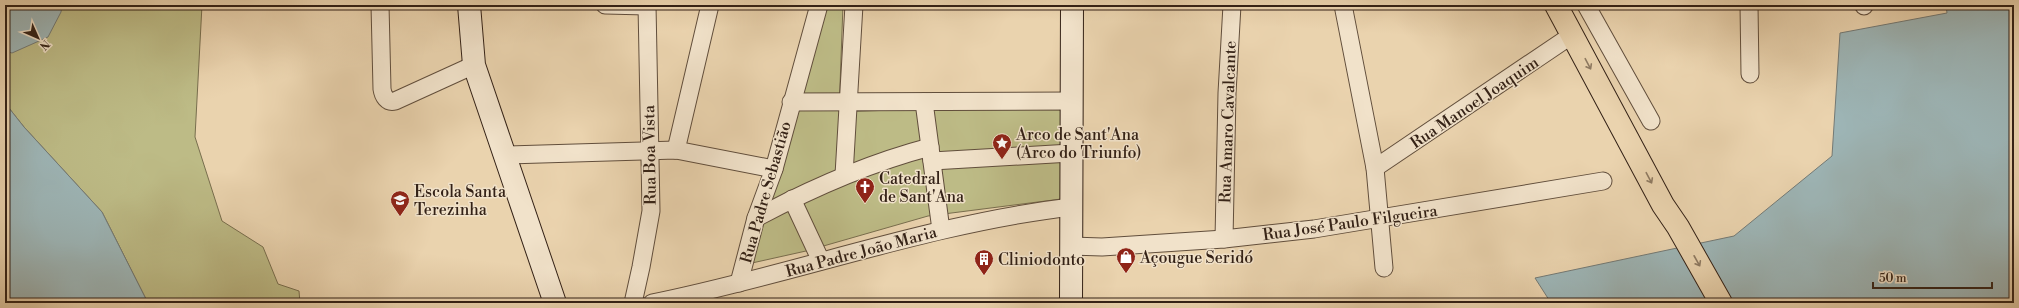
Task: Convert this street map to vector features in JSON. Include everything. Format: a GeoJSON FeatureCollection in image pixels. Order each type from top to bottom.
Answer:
{"type":"FeatureCollection","features":[{"type":"Feature","properties":{"kind":"main road"},"geometry":{"type":"LineString","coordinates":[[469,5],[474,65],[506,154],[555,303]]}},
{"type":"Feature","properties":{"kind":"main road"},"geometry":{"type":"LineString","coordinates":[[1071,303],[1072,5]]}},
{"type":"Feature","properties":{"kind":"main road"},"geometry":{"type":"LineString","coordinates":[[1556,5],[1663,205],[1678,227],[1721,303]]}},
{"type":"Feature","properties":{"kind":"street"},"geometry":{"type":"LineString","coordinates":[[380,5],[382,89],[384,97],[389,101],[395,101],[474,65]]}},
{"type":"Feature","properties":{"kind":"street"},"geometry":{"type":"LineString","coordinates":[[605,5],[647,6]]}},
{"type":"Feature","properties":{"kind":"street"},"geometry":{"type":"LineString","coordinates":[[676,150],[710,5]]}},
{"type":"Feature","properties":{"kind":"street","name":"Rua Padre Sebastião"},"geometry":{"type":"LineString","coordinates":[[739,283],[756,218],[774,169],[791,102],[819,5]]}},
{"type":"Feature","properties":{"kind":"street"},"geometry":{"type":"LineString","coordinates":[[844,175],[854,5]]}},
{"type":"Feature","properties":{"kind":"street","name":"Rua Amaro Cavalcante"},"geometry":{"type":"LineString","coordinates":[[1224,239],[1227,93],[1232,5]]}},
{"type":"Feature","properties":{"kind":"street"},"geometry":{"type":"LineString","coordinates":[[1343,5],[1375,168],[1384,268]]}},
{"type":"Feature","properties":{"kind":"street"},"geometry":{"type":"LineString","coordinates":[[1586,5],[1651,121]]}},
{"type":"Feature","properties":{"kind":"street"},"geometry":{"type":"LineString","coordinates":[[1748,5],[1750,74]]}},
{"type":"Feature","properties":{"kind":"street","name":"Rua Boa Vista"},"geometry":{"type":"LineString","coordinates":[[633,303],[651,211],[647,6]]}},
{"type":"Feature","properties":{"kind":"street","name":"Rua Manoel Joaquim"},"geometry":{"type":"LineString","coordinates":[[1375,168],[1572,35]]}},
{"type":"Feature","properties":{"kind":"street","name":"Rua Padre Sebastião"},"geometry":{"type":"LineString","coordinates":[[791,102],[848,100],[924,102],[1072,101]]}},
{"type":"Feature","properties":{"kind":"street"},"geometry":{"type":"LineString","coordinates":[[924,102],[941,230]]}},
{"type":"Feature","properties":{"kind":"street"},"geometry":{"type":"LineString","coordinates":[[506,154],[676,150],[774,169]]}},
{"type":"Feature","properties":{"kind":"street"},"geometry":{"type":"LineString","coordinates":[[756,218],[792,199],[844,175],[931,154],[1071,153]]}},
{"type":"Feature","properties":{"kind":"street","name":"Rua José Paulo Filgueira"},"geometry":{"type":"LineString","coordinates":[[1071,246],[1102,247],[1224,239],[1314,230],[1604,181]]}},
{"type":"Feature","properties":{"kind":"street"},"geometry":{"type":"LineString","coordinates":[[792,199],[821,261]]}},
{"type":"Feature","properties":{"kind":"street","name":"Rua Padre João Maria"},"geometry":{"type":"LineString","coordinates":[[652,303],[702,298],[739,283],[941,230],[1072,207]]}},
{"type":"Feature","properties":{"kind":"shaded area"},"geometry":{"type":"Polygon","coordinates":[[[5,5],[202,5],[195,137],[222,221],[263,247],[278,284],[299,291],[300,303],[148,303],[102,212],[24,127],[5,103],[5,5]]]}},
{"type":"Feature","properties":{"kind":"shaded area"},"geometry":{"type":"Polygon","coordinates":[[[822,5],[843,5],[839,112],[946,108],[1067,110],[1069,198],[928,216],[806,251],[752,263],[822,5]]]}},
{"type":"Feature","properties":{"kind":"water"},"geometry":{"type":"Polygon","coordinates":[[[5,5],[62,5],[61,12],[48,37],[12,53],[5,51],[5,5]]]}},
{"type":"Feature","properties":{"kind":"water"},"geometry":{"type":"Polygon","coordinates":[[[1946,5],[2014,5],[2014,303],[1551,303],[1535,278],[1734,236],[1832,156],[1840,33],[1947,13],[1946,5]]]}},
{"type":"Feature","properties":{"kind":"water"},"geometry":{"type":"Polygon","coordinates":[[[5,103],[24,127],[102,212],[148,303],[5,303],[5,103]]]}},
{"type":"Feature","properties":{"kind":"place","name":"Arco de Sant'Ana (Arco do Triunfo)"},"geometry":{"type":"Point","coordinates":[1002,160]}},
{"type":"Feature","properties":{"kind":"place","name":"Catedral de Sant'Ana"},"geometry":{"type":"Point","coordinates":[865,204]}},
{"type":"Feature","properties":{"kind":"place","name":"Escola Santa Terezinha"},"geometry":{"type":"Point","coordinates":[400,217]}},
{"type":"Feature","properties":{"kind":"place","name":"Açougue Seridó"},"geometry":{"type":"Point","coordinates":[1126,274]}},
{"type":"Feature","properties":{"kind":"place","name":"Cliniodonto"},"geometry":{"type":"Point","coordinates":[984,276]}}]}
